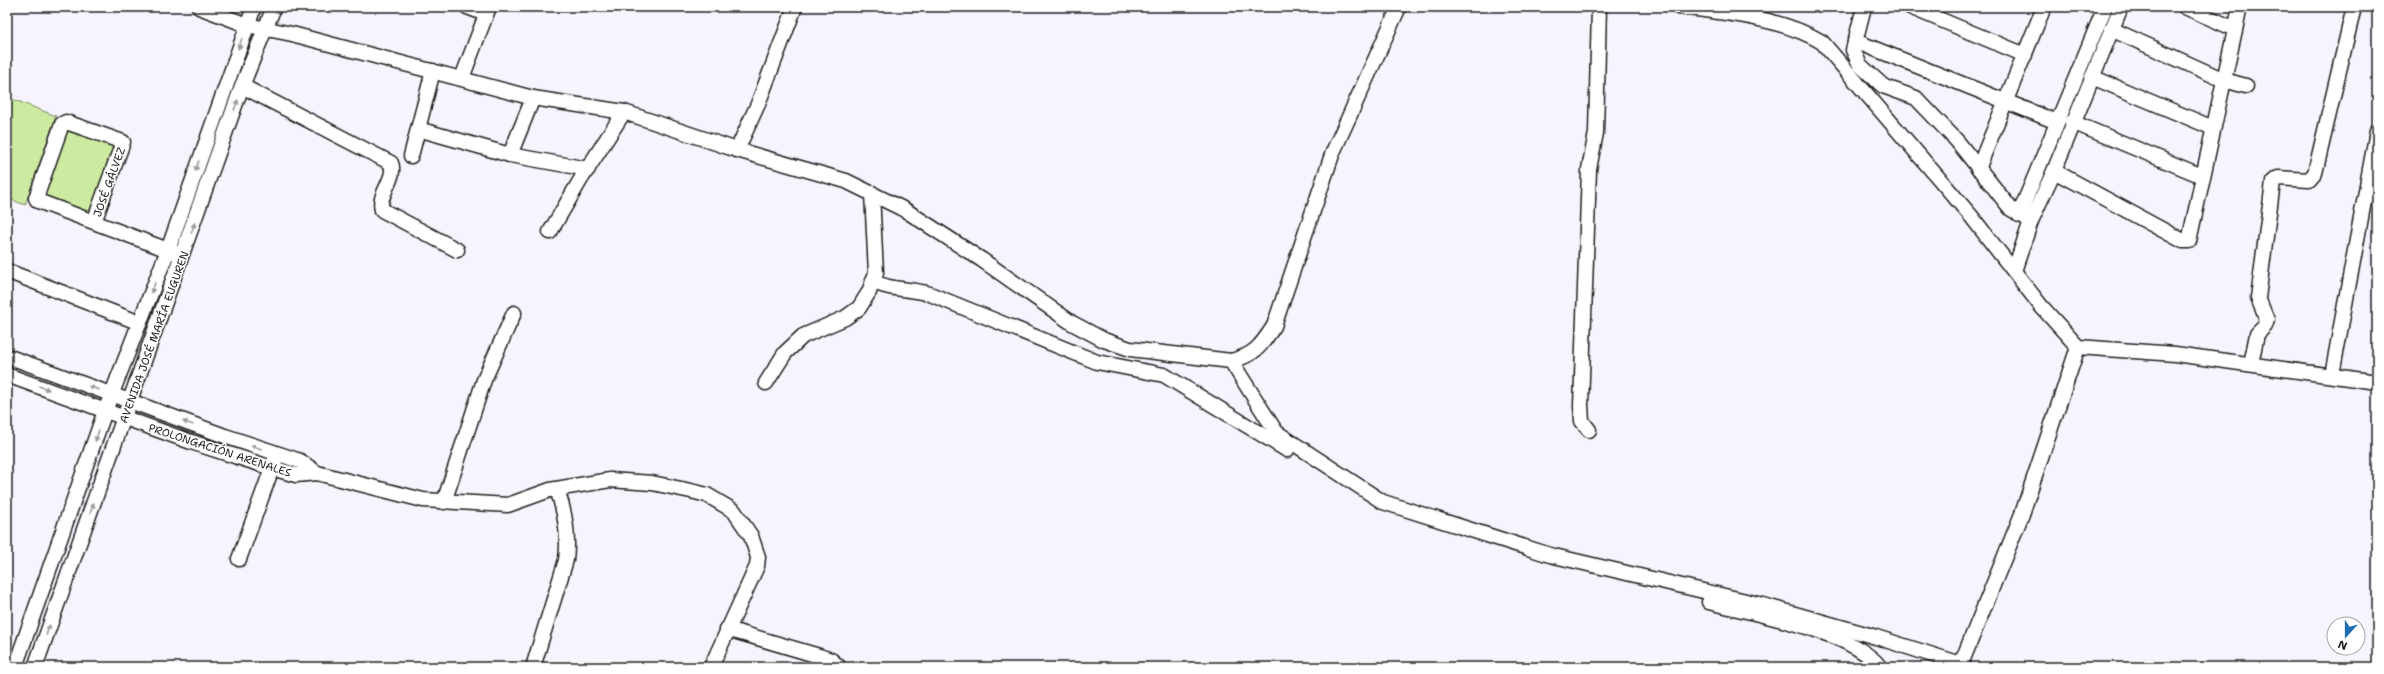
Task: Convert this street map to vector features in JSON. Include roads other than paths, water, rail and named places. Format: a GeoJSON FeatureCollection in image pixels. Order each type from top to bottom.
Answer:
{"type":"FeatureCollection","features":[{"type":"Feature","properties":{"kind":"street"},"geometry":{"type":"LineString","coordinates":[[199,7],[247,25],[266,28],[462,78],[533,98],[624,112],[737,150],[846,181],[905,210],[982,260],[1090,334],[1130,349],[1231,361],[1248,356],[1261,345],[1274,326],[1333,152],[1399,7]]}},
{"type":"Feature","properties":{"kind":"street","name":"AVENIDA JOSÉ MARÍA EUGUREN"},"geometry":{"type":"LineString","coordinates":[[15,667],[105,411],[168,250],[254,7]]}},
{"type":"Feature","properties":{"kind":"street","name":"AVENIDA JOSÉ MARÍA EUGUREN"},"geometry":{"type":"LineString","coordinates":[[35,667],[184,256],[242,86],[274,7]]}},
{"type":"Feature","properties":{"kind":"street"},"geometry":{"type":"LineString","coordinates":[[462,78],[487,10],[467,7]]}},
{"type":"Feature","properties":{"kind":"street"},"geometry":{"type":"LineString","coordinates":[[737,150],[758,104],[795,7]]}},
{"type":"Feature","properties":{"kind":"street"},"geometry":{"type":"LineString","coordinates":[[1588,430],[1582,421],[1581,406],[1589,169],[1596,133],[1599,7]]}},
{"type":"Feature","properties":{"kind":"street"},"geometry":{"type":"LineString","coordinates":[[1678,7],[1712,10],[1786,26],[1805,32],[1822,42],[1971,216],[2041,306],[2078,347],[2175,354],[2377,382]]}},
{"type":"Feature","properties":{"kind":"street"},"geometry":{"type":"LineString","coordinates":[[1864,7],[1855,41],[1855,56],[1860,65],[1883,86],[1916,98],[1957,141],[2011,209],[2025,218]]}},
{"type":"Feature","properties":{"kind":"street"},"geometry":{"type":"LineString","coordinates":[[1910,7],[2025,55]]}},
{"type":"Feature","properties":{"kind":"street"},"geometry":{"type":"LineString","coordinates":[[2014,271],[2025,218],[2057,122],[2105,7]]}},
{"type":"Feature","properties":{"kind":"street"},"geometry":{"type":"LineString","coordinates":[[2025,218],[2054,172],[2072,122],[2121,7]]}},
{"type":"Feature","properties":{"kind":"street"},"geometry":{"type":"LineString","coordinates":[[2185,7],[2235,29]]}},
{"type":"Feature","properties":{"kind":"street"},"geometry":{"type":"LineString","coordinates":[[2054,172],[2185,242],[2191,239],[2212,128],[2240,7]]}},
{"type":"Feature","properties":{"kind":"street"},"geometry":{"type":"LineString","coordinates":[[2251,364],[2256,334],[2265,326],[2267,320],[2258,298],[2273,182],[2278,178],[2309,180],[2315,173],[2354,7]]}},
{"type":"Feature","properties":{"kind":"street"},"geometry":{"type":"LineString","coordinates":[[1978,169],[2043,8]]}},
{"type":"Feature","properties":{"kind":"street"},"geometry":{"type":"LineString","coordinates":[[2112,29],[2224,80],[2246,86]]}},
{"type":"Feature","properties":{"kind":"street"},"geometry":{"type":"LineString","coordinates":[[1855,41],[2057,122]]}},
{"type":"Feature","properties":{"kind":"street"},"geometry":{"type":"LineString","coordinates":[[411,156],[434,71]]}},
{"type":"Feature","properties":{"kind":"street"},"geometry":{"type":"LineString","coordinates":[[2092,77],[2212,128]]}},
{"type":"Feature","properties":{"kind":"street"},"geometry":{"type":"LineString","coordinates":[[242,86],[391,163],[392,173],[381,204],[382,210],[457,250]]}},
{"type":"Feature","properties":{"kind":"street"},"geometry":{"type":"LineString","coordinates":[[510,155],[533,98]]}},
{"type":"Feature","properties":{"kind":"street"},"geometry":{"type":"LineString","coordinates":[[550,232],[624,112]]}},
{"type":"Feature","properties":{"kind":"street","name":"JOSÉ GÁLVEZ"},"geometry":{"type":"LineString","coordinates":[[66,122],[123,142],[94,222],[38,201],[36,198],[62,124],[66,122]]}},
{"type":"Feature","properties":{"kind":"street"},"geometry":{"type":"LineString","coordinates":[[2072,122],[2202,176]]}},
{"type":"Feature","properties":{"kind":"street"},"geometry":{"type":"LineString","coordinates":[[418,130],[510,155],[588,169]]}},
{"type":"Feature","properties":{"kind":"street"},"geometry":{"type":"LineString","coordinates":[[2332,375],[2377,131]]}},
{"type":"Feature","properties":{"kind":"street"},"geometry":{"type":"LineString","coordinates":[[766,383],[785,353],[803,336],[845,318],[859,308],[876,273],[872,193]]}},
{"type":"Feature","properties":{"kind":"street"},"geometry":{"type":"LineString","coordinates":[[94,222],[184,256]]}},
{"type":"Feature","properties":{"kind":"street"},"geometry":{"type":"LineString","coordinates":[[7,271],[140,323]]}},
{"type":"Feature","properties":{"kind":"street"},"geometry":{"type":"LineString","coordinates":[[873,281],[887,288],[908,289],[930,294],[1097,362],[1164,375],[1396,516],[1809,629],[1849,643],[1873,658],[1880,667]]}},
{"type":"Feature","properties":{"kind":"street"},"geometry":{"type":"LineString","coordinates":[[444,502],[484,380],[514,313]]}},
{"type":"Feature","properties":{"kind":"street"},"geometry":{"type":"LineString","coordinates":[[1231,361],[1276,432],[1383,502],[1550,555],[1763,605],[1876,637],[1960,666],[2022,514],[2078,347]]}},
{"type":"Feature","properties":{"kind":"street","name":"PROLONGACIÓN ARENALES"},"geometry":{"type":"LineString","coordinates":[[7,356],[130,402],[278,455],[300,461],[317,473]]}},
{"type":"Feature","properties":{"kind":"street","name":"PROLONGACIÓN ARENALES"},"geometry":{"type":"LineString","coordinates":[[7,375],[124,418],[296,475],[317,473],[392,492],[444,502],[508,505],[557,489],[598,480],[652,483],[707,495],[734,511],[752,536],[758,558],[757,566],[711,667]]}},
{"type":"Feature","properties":{"kind":"street"},"geometry":{"type":"LineString","coordinates":[[238,559],[278,455]]}},
{"type":"Feature","properties":{"kind":"street"},"geometry":{"type":"LineString","coordinates":[[534,667],[568,549],[563,510],[557,489]]}},
{"type":"Feature","properties":{"kind":"street"},"geometry":{"type":"LineString","coordinates":[[727,629],[819,656],[830,660],[839,667]]}}]}
